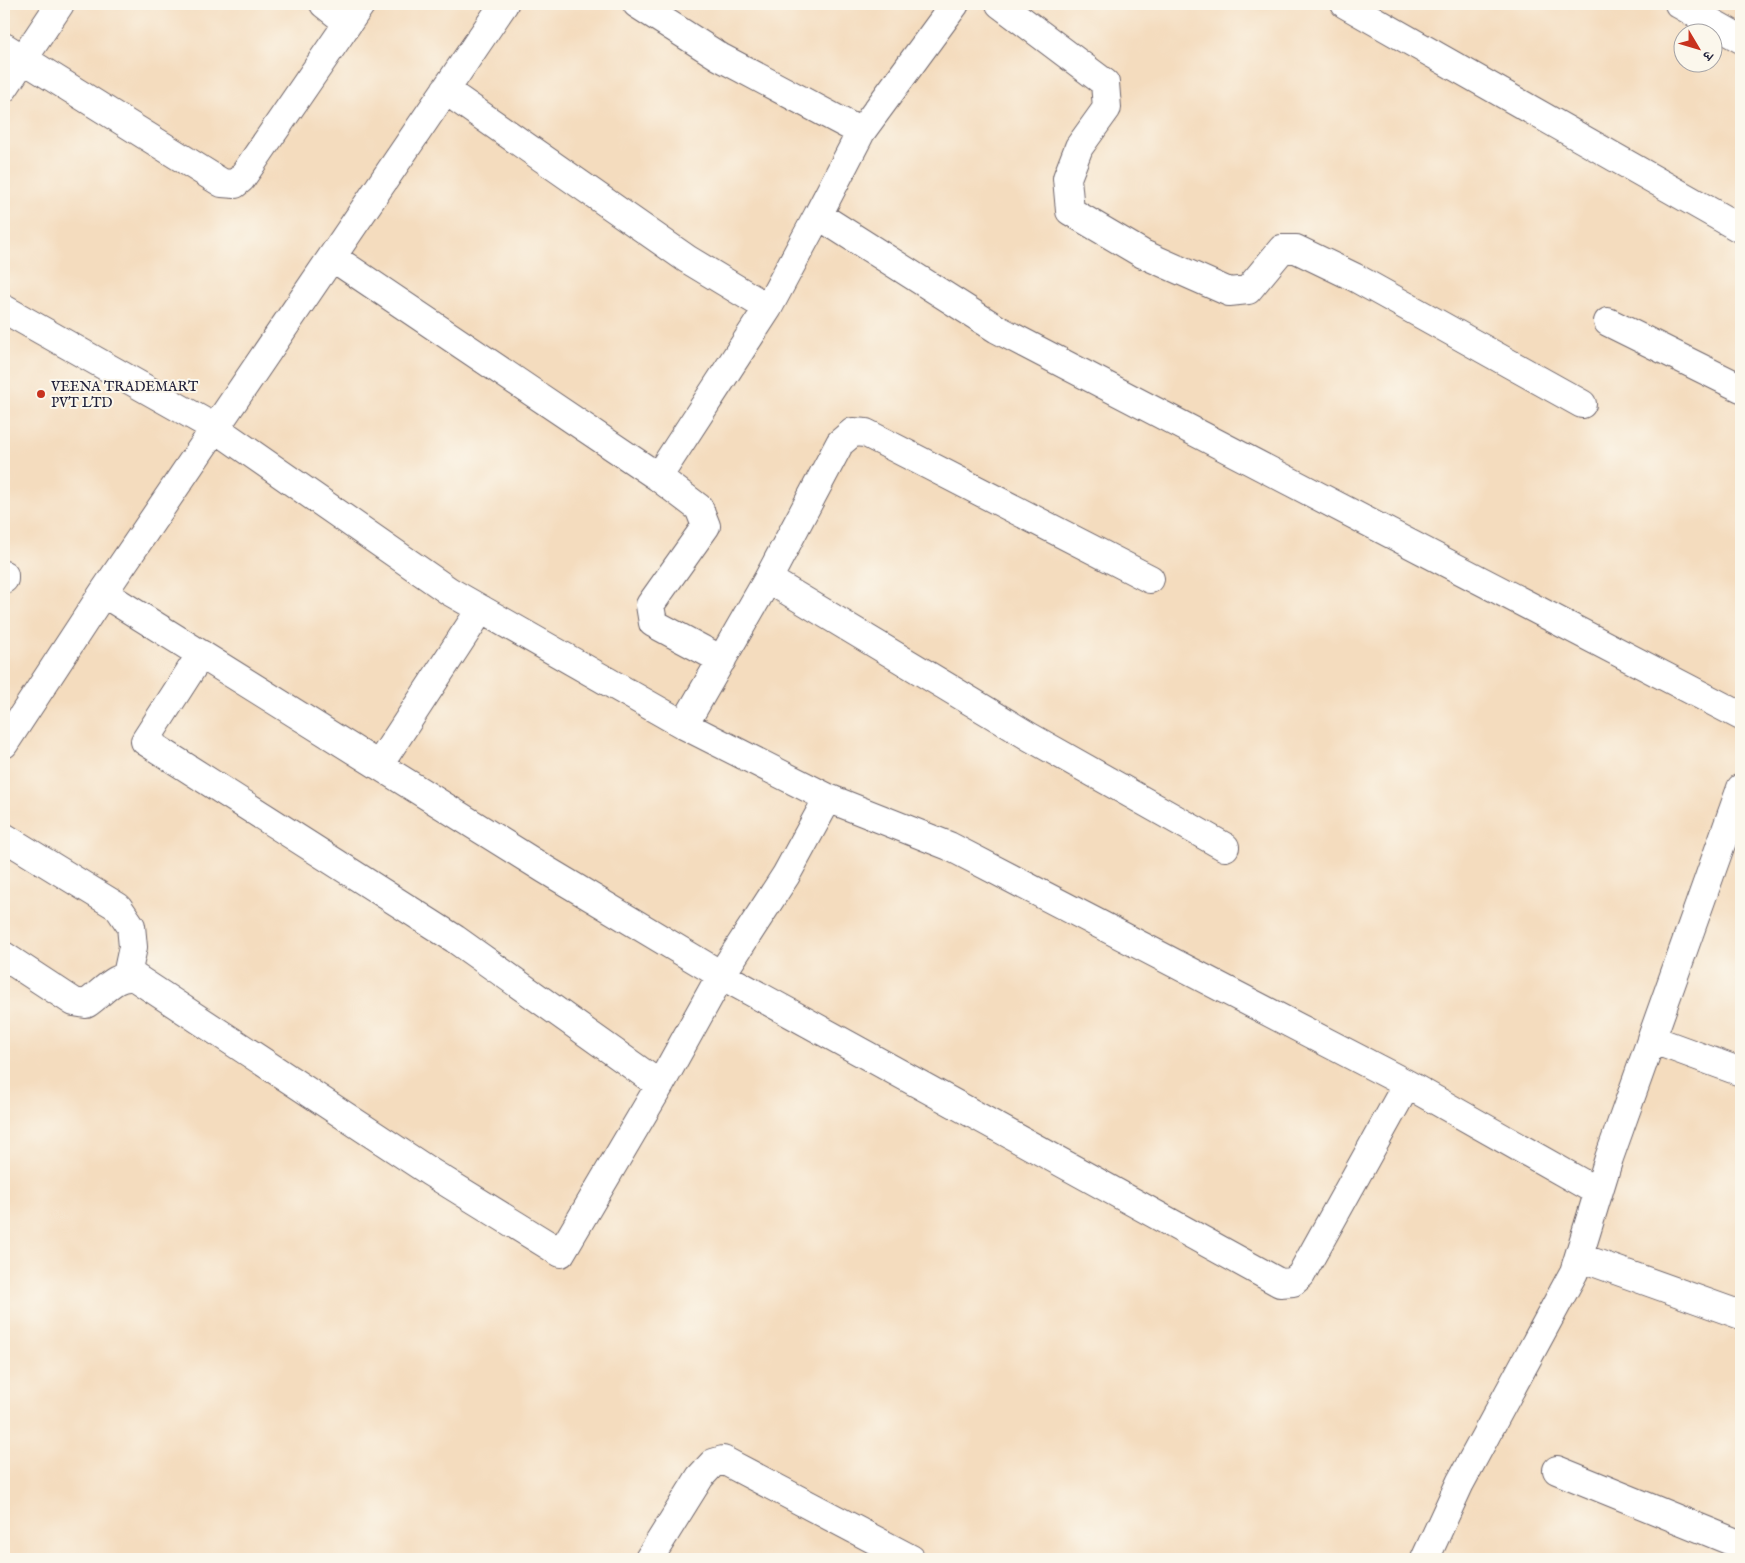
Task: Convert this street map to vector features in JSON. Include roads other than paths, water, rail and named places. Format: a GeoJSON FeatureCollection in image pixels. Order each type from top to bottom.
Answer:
{"type":"FeatureCollection","features":[{"type":"Feature","properties":{"kind":"street"},"geometry":{"type":"LineString","coordinates":[[4,88],[13,53],[60,4]]}},
{"type":"Feature","properties":{"kind":"street"},"geometry":{"type":"LineString","coordinates":[[13,53],[222,183],[235,184],[242,179],[354,13],[324,4]]}},
{"type":"Feature","properties":{"kind":"street"},"geometry":{"type":"LineString","coordinates":[[4,744],[103,593],[504,4]]}},
{"type":"Feature","properties":{"kind":"street"},"geometry":{"type":"LineString","coordinates":[[637,4],[720,57],[861,132]]}},
{"type":"Feature","properties":{"kind":"street"},"geometry":{"type":"LineString","coordinates":[[658,477],[768,308],[861,132],[955,4]]}},
{"type":"Feature","properties":{"kind":"street"},"geometry":{"type":"LineString","coordinates":[[1000,4],[1105,83],[1108,108],[1079,147],[1067,178],[1070,211],[1143,254],[1229,292],[1248,290],[1282,249],[1296,249],[1354,277],[1582,404]]}},
{"type":"Feature","properties":{"kind":"street"},"geometry":{"type":"LineString","coordinates":[[1345,4],[1741,229]]}},
{"type":"Feature","properties":{"kind":"street"},"geometry":{"type":"LineString","coordinates":[[1680,4],[1741,39]]}},
{"type":"Feature","properties":{"kind":"street"},"geometry":{"type":"LineString","coordinates":[[445,90],[687,258],[768,308]]}},
{"type":"Feature","properties":{"kind":"street"},"geometry":{"type":"LineString","coordinates":[[818,215],[997,328],[1741,716]]}},
{"type":"Feature","properties":{"kind":"street"},"geometry":{"type":"LineString","coordinates":[[332,257],[658,477],[699,508],[706,526],[650,605],[653,623],[722,660]]}},
{"type":"Feature","properties":{"kind":"street"},"geometry":{"type":"LineString","coordinates":[[4,309],[215,428],[449,591],[684,725],[828,798],[949,846],[1407,1084],[1598,1192]]}},
{"type":"Feature","properties":{"kind":"street"},"geometry":{"type":"LineString","coordinates":[[1608,322],[1741,388]]}},
{"type":"Feature","properties":{"kind":"street"},"geometry":{"type":"LineString","coordinates":[[684,725],[768,579],[840,443],[853,432],[866,433],[1150,579]]}},
{"type":"Feature","properties":{"kind":"street"},"geometry":{"type":"LineString","coordinates":[[768,579],[1030,737],[1225,847]]}},
{"type":"Feature","properties":{"kind":"street"},"geometry":{"type":"LineString","coordinates":[[103,593],[721,975],[1280,1283],[1293,1282],[1301,1275],[1407,1084]]}},
{"type":"Feature","properties":{"kind":"street"},"geometry":{"type":"LineString","coordinates":[[379,765],[481,609]]}},
{"type":"Feature","properties":{"kind":"street"},"geometry":{"type":"LineString","coordinates":[[201,654],[145,741],[455,939],[660,1086]]}},
{"type":"Feature","properties":{"kind":"street"},"geometry":{"type":"LineString","coordinates":[[1425,1559],[1460,1484],[1574,1272],[1598,1192],[1651,1039],[1735,820],[1741,788]]}},
{"type":"Feature","properties":{"kind":"street"},"geometry":{"type":"LineString","coordinates":[[4,956],[74,1002],[86,1004],[118,979],[127,976],[136,978],[430,1172],[561,1253],[660,1086],[721,975],[786,875],[828,798]]}},
{"type":"Feature","properties":{"kind":"street"},"geometry":{"type":"LineString","coordinates":[[4,837],[118,907],[131,926],[133,947],[127,976]]}},
{"type":"Feature","properties":{"kind":"street"},"geometry":{"type":"LineString","coordinates":[[1651,1039],[1741,1072]]}},
{"type":"Feature","properties":{"kind":"street"},"geometry":{"type":"LineString","coordinates":[[1578,1257],[1741,1315]]}},
{"type":"Feature","properties":{"kind":"street"},"geometry":{"type":"LineString","coordinates":[[649,1559],[700,1477],[713,1463],[723,1460],[911,1559]]}},
{"type":"Feature","properties":{"kind":"street"},"geometry":{"type":"LineString","coordinates":[[1557,1470],[1741,1545]]}},
{"type":"Feature","properties":{"kind":"place","name":"VEENA TRADEMART PVT LTD"},"geometry":{"type":"Point","coordinates":[41,394]}}]}
